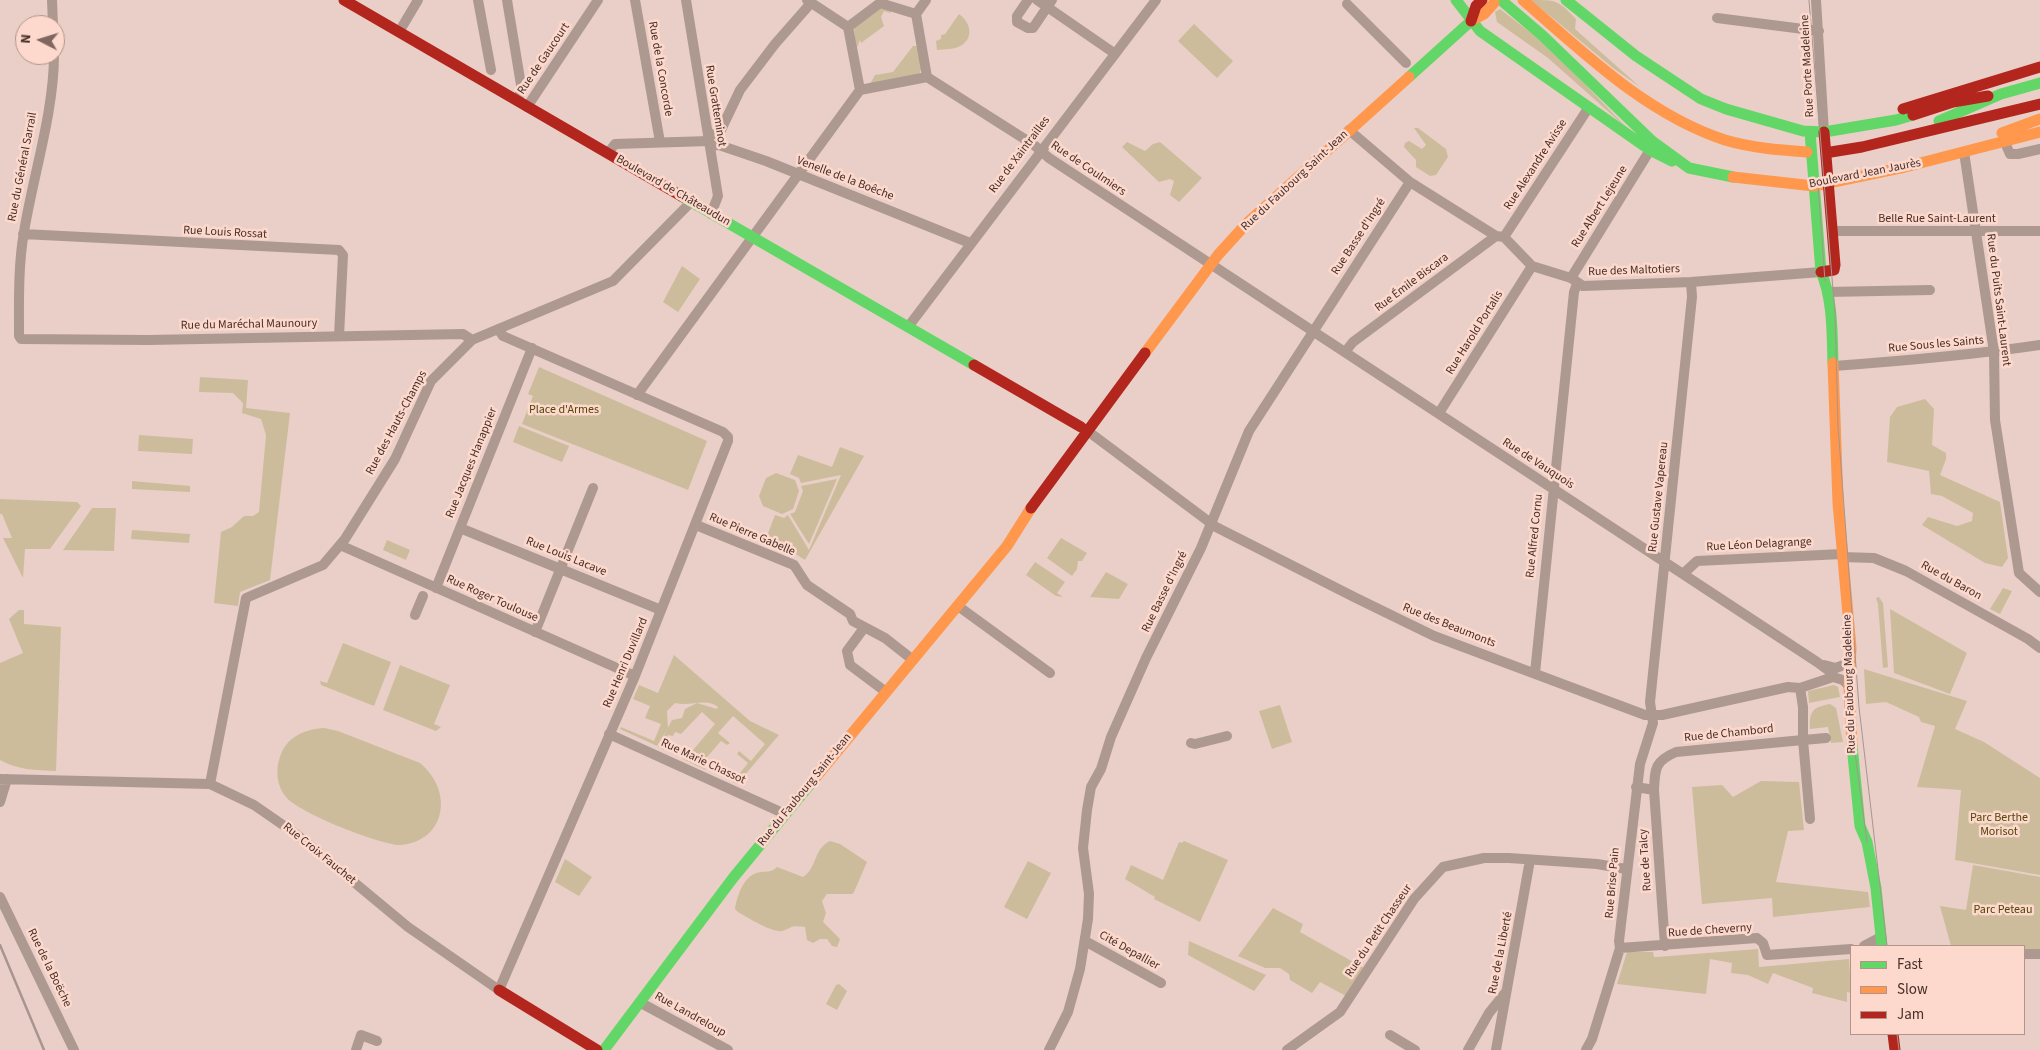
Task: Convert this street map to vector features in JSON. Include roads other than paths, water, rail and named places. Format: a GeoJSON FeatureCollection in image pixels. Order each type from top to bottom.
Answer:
{"type":"FeatureCollection","features":[{"type":"Feature","properties":{"kind":"main road","name":"Boulevard de Châteaudun"},"geometry":{"type":"LineString","coordinates":[[344,0],[908,327],[1086,434]]}},
{"type":"Feature","properties":{"kind":"main road","name":"Boulevard Jean Jaurès"},"geometry":{"type":"LineString","coordinates":[[1456,0],[1480,31],[1650,150],[1689,168],[1744,179],[1814,186],[1964,152],[2040,132]]}},
{"type":"Feature","properties":{"kind":"main road","name":"Rue du Faubourg Saint-Jean"},"geometry":{"type":"LineString","coordinates":[[1471,21],[1476,6],[1482,0]]}},
{"type":"Feature","properties":{"kind":"main road","name":"Boulevard Jean Jaurès"},"geometry":{"type":"LineString","coordinates":[[1523,0],[1594,60],[1669,116],[1703,133],[1735,144],[1807,156],[1747,156],[1692,139],[1652,117],[1543,36]]}},
{"type":"Feature","properties":{"kind":"main road"},"geometry":{"type":"LineString","coordinates":[[1566,0],[1636,56],[1701,99],[1726,109],[1810,132],[1824,132],[1896,120],[1953,102],[2002,94],[2040,83]]}},
{"type":"Feature","properties":{"kind":"main road","name":"Boulevard Jean Jaurès"},"geometry":{"type":"LineString","coordinates":[[1498,1],[1513,10],[1543,36],[1652,141],[1689,168]]}},
{"type":"Feature","properties":{"kind":"main road","name":"Rue du Faubourg Saint-Jean"},"geometry":{"type":"LineString","coordinates":[[1014,537],[1024,518],[1211,264],[1247,223],[1471,21],[1484,14],[1498,1]]}},
{"type":"Feature","properties":{"kind":"main road"},"geometry":{"type":"LineString","coordinates":[[1858,126],[1932,98],[2040,67]]}},
{"type":"Feature","properties":{"kind":"main road"},"geometry":{"type":"LineString","coordinates":[[1908,136],[2002,94]]}},
{"type":"Feature","properties":{"kind":"main road","name":"Boulevard Jean Jaurès"},"geometry":{"type":"LineString","coordinates":[[2040,104],[1831,155],[1863,155],[2040,113]]}},
{"type":"Feature","properties":{"kind":"main road"},"geometry":{"type":"LineString","coordinates":[[1886,170],[2040,119]]}},
{"type":"Feature","properties":{"kind":"main road"},"geometry":{"type":"LineString","coordinates":[[1810,132],[1824,282]]}},
{"type":"Feature","properties":{"kind":"main road"},"geometry":{"type":"LineString","coordinates":[[1824,132],[1833,231],[1834,270],[1824,282]]}},
{"type":"Feature","properties":{"kind":"main road","name":"Rue du Faubourg Madeleine"},"geometry":{"type":"LineString","coordinates":[[1824,282],[1834,366],[1842,555],[1850,662],[1850,731],[1858,819],[1867,842],[1876,888],[1881,942]]}},
{"type":"Feature","properties":{"kind":"main road","name":"Rue du Faubourg Saint-Jean"},"geometry":{"type":"LineString","coordinates":[[597,1049],[641,1003],[719,896],[785,814],[1014,537],[1031,521],[1086,434]]}},
{"type":"Feature","properties":{"kind":"main road","name":"Rue Croix Fauchet"},"geometry":{"type":"LineString","coordinates":[[499,990],[597,1049]]}},
{"type":"Feature","properties":{"kind":"main road"},"geometry":{"type":"LineString","coordinates":[[610,1050],[641,1003]]}},
{"type":"Feature","properties":{"kind":"main road"},"geometry":{"type":"LineString","coordinates":[[1893,1035],[1895,1050]]}},
{"type":"Feature","properties":{"kind":"street"},"geometry":{"type":"LineString","coordinates":[[52,0],[53,15]]}},
{"type":"Feature","properties":{"kind":"street"},"geometry":{"type":"LineString","coordinates":[[399,32],[418,0]]}},
{"type":"Feature","properties":{"kind":"street"},"geometry":{"type":"LineString","coordinates":[[478,0],[491,70]]}},
{"type":"Feature","properties":{"kind":"street"},"geometry":{"type":"LineString","coordinates":[[507,0],[522,91],[516,100]]}},
{"type":"Feature","properties":{"kind":"street","name":"Rue de Gaucourt"},"geometry":{"type":"LineString","coordinates":[[527,107],[598,0]]}},
{"type":"Feature","properties":{"kind":"street","name":"Rue de la Concorde"},"geometry":{"type":"LineString","coordinates":[[635,0],[660,142]]}},
{"type":"Feature","properties":{"kind":"street","name":"Rue Gratteminot"},"geometry":{"type":"LineString","coordinates":[[686,0],[718,196],[711,214]]}},
{"type":"Feature","properties":{"kind":"street"},"geometry":{"type":"LineString","coordinates":[[498,329],[503,336],[637,394],[860,90],[928,78],[916,14],[926,0]]}},
{"type":"Feature","properties":{"kind":"street"},"geometry":{"type":"LineString","coordinates":[[1028,0],[1017,16],[1017,22],[1028,28],[1033,28],[1049,4]]}},
{"type":"Feature","properties":{"kind":"street"},"geometry":{"type":"LineString","coordinates":[[1037,0],[1049,4],[1114,53]]}},
{"type":"Feature","properties":{"kind":"street","name":"Rue de Xaintrailles"},"geometry":{"type":"LineString","coordinates":[[908,327],[1156,0]]}},
{"type":"Feature","properties":{"kind":"street","name":"Rue Porte Madeleine"},"geometry":{"type":"LineString","coordinates":[[1816,0],[1824,132]]}},
{"type":"Feature","properties":{"kind":"street"},"geometry":{"type":"LineString","coordinates":[[709,141],[720,132],[740,90],[809,1],[848,27],[860,90]]}},
{"type":"Feature","properties":{"kind":"street"},"geometry":{"type":"LineString","coordinates":[[848,27],[880,2],[916,14]]}},
{"type":"Feature","properties":{"kind":"street"},"geometry":{"type":"LineString","coordinates":[[1347,4],[1407,64]]}},
{"type":"Feature","properties":{"kind":"street"},"geometry":{"type":"LineString","coordinates":[[1717,18],[1819,31]]}},
{"type":"Feature","properties":{"kind":"street","name":"Rue du Général Sarrail"},"geometry":{"type":"LineString","coordinates":[[25,340],[19,336],[23,234],[45,120],[53,65]]}},
{"type":"Feature","properties":{"kind":"street","name":"Rue de Coulmiers"},"geometry":{"type":"LineString","coordinates":[[928,78],[1034,145],[1040,151],[1211,264]]}},
{"type":"Feature","properties":{"kind":"street","name":"Rue Alexandre Avisse"},"geometry":{"type":"LineString","coordinates":[[1500,236],[1589,107]]}},
{"type":"Feature","properties":{"kind":"street","name":"Rue des Maltotiers"},"geometry":{"type":"LineString","coordinates":[[1349,130],[1410,182],[1500,236],[1532,266],[1587,286],[1692,282],[1824,282],[1930,290]]}},
{"type":"Feature","properties":{"kind":"street"},"geometry":{"type":"LineString","coordinates":[[2006,140],[2010,154],[2040,149]]}},
{"type":"Feature","properties":{"kind":"street","name":"Venelle de la Boêche"},"geometry":{"type":"LineString","coordinates":[[608,153],[614,144],[709,141],[799,174],[970,243]]}},
{"type":"Feature","properties":{"kind":"street","name":"Rue Albert Lejeune"},"geometry":{"type":"LineString","coordinates":[[1574,281],[1650,150]]}},
{"type":"Feature","properties":{"kind":"street","name":"Rue du Puits Saint-Laurent"},"geometry":{"type":"LineString","coordinates":[[1964,152],[1994,352],[1995,420],[2019,573],[2040,592]]}},
{"type":"Feature","properties":{"kind":"street","name":"Rue Basse d'Ingré"},"geometry":{"type":"LineString","coordinates":[[1049,1050],[1068,1012],[1085,941],[1089,889],[1083,848],[1091,787],[1146,658],[1201,548],[1210,522],[1249,431],[1410,182]]}},
{"type":"Feature","properties":{"kind":"street","name":"Rue des Hauts-Champs"},"geometry":{"type":"LineString","coordinates":[[210,784],[246,598],[323,565],[340,545],[398,454],[431,381],[472,340],[613,281],[691,202]]}},
{"type":"Feature","properties":{"kind":"street","name":"Belle Rue Saint-Laurent"},"geometry":{"type":"LineString","coordinates":[[1833,231],[2040,231]]}},
{"type":"Feature","properties":{"kind":"street","name":"Rue Louis Rossat"},"geometry":{"type":"LineString","coordinates":[[23,234],[339,250],[343,255],[339,336]]}},
{"type":"Feature","properties":{"kind":"street","name":"Rue Émile Biscara"},"geometry":{"type":"LineString","coordinates":[[1345,352],[1353,342],[1500,236]]}},
{"type":"Feature","properties":{"kind":"street","name":"Rue de Vauquois"},"geometry":{"type":"LineString","coordinates":[[1211,264],[1665,561],[1818,663],[1832,673],[1833,677],[1842,680],[1849,686]]}},
{"type":"Feature","properties":{"kind":"street","name":"Rue Harold Portalis"},"geometry":{"type":"LineString","coordinates":[[1439,413],[1532,266]]}},
{"type":"Feature","properties":{"kind":"street","name":"Rue Alfred Cornu"},"geometry":{"type":"LineString","coordinates":[[1535,672],[1574,281]]}},
{"type":"Feature","properties":{"kind":"street","name":"Rue Gustave Vapereau"},"geometry":{"type":"LineString","coordinates":[[1652,715],[1650,702],[1692,282]]}},
{"type":"Feature","properties":{"kind":"street","name":"Rue du Maréchal Maunoury"},"geometry":{"type":"LineString","coordinates":[[25,340],[462,334],[472,340]]}},
{"type":"Feature","properties":{"kind":"street","name":"Rue Sous les Saints"},"geometry":{"type":"LineString","coordinates":[[1834,366],[1994,352],[2040,345]]}},
{"type":"Feature","properties":{"kind":"street","name":"Rue Jacques Hanappier"},"geometry":{"type":"LineString","coordinates":[[436,588],[532,348]]}},
{"type":"Feature","properties":{"kind":"street","name":"Rue Henri Duvillard"},"geometry":{"type":"LineString","coordinates":[[499,990],[610,734],[728,444],[728,437],[723,432],[637,394]]}},
{"type":"Feature","properties":{"kind":"street","name":"Rue des Beaumonts"},"geometry":{"type":"LineString","coordinates":[[1086,434],[1210,522],[1406,623],[1434,636],[1535,672],[1645,715],[1662,715],[1788,687],[1803,686],[1833,677]]}},
{"type":"Feature","properties":{"kind":"street"},"geometry":{"type":"LineString","coordinates":[[535,632],[593,488]]}},
{"type":"Feature","properties":{"kind":"street","name":"Rue Pierre Gabelle"},"geometry":{"type":"LineString","coordinates":[[696,525],[794,565],[807,586],[850,614],[853,621],[885,638],[912,660]]}},
{"type":"Feature","properties":{"kind":"street","name":"Rue Louis Lacave"},"geometry":{"type":"LineString","coordinates":[[460,528],[661,610]]}},
{"type":"Feature","properties":{"kind":"street","name":"Rue Roger Toulouse"},"geometry":{"type":"LineString","coordinates":[[340,545],[634,676]]}},
{"type":"Feature","properties":{"kind":"street","name":"Rue Léon Delagrange"},"geometry":{"type":"LineString","coordinates":[[1683,574],[1697,561],[1842,555]]}},
{"type":"Feature","properties":{"kind":"street","name":"Rue du Baron"},"geometry":{"type":"LineString","coordinates":[[1842,555],[1874,558],[1906,571],[2020,634],[2040,648]]}},
{"type":"Feature","properties":{"kind":"street"},"geometry":{"type":"LineString","coordinates":[[415,615],[423,596]]}},
{"type":"Feature","properties":{"kind":"street"},"geometry":{"type":"LineString","coordinates":[[958,606],[1050,673]]}},
{"type":"Feature","properties":{"kind":"street"},"geometry":{"type":"LineString","coordinates":[[864,628],[847,651],[850,665],[885,693]]}},
{"type":"Feature","properties":{"kind":"street"},"geometry":{"type":"LineString","coordinates":[[1810,819],[1803,740],[1803,686],[1818,663],[1836,668],[1850,662]]}},
{"type":"Feature","properties":{"kind":"street","name":"Rue Brise Pain"},"geometry":{"type":"LineString","coordinates":[[1586,1050],[1592,1039],[1620,948],[1619,941],[1626,869],[1636,786],[1644,747],[1653,723],[1652,715]]}},
{"type":"Feature","properties":{"kind":"street","name":"Rue Marie Chassot"},"geometry":{"type":"LineString","coordinates":[[610,734],[785,814]]}},
{"type":"Feature","properties":{"kind":"street"},"geometry":{"type":"LineString","coordinates":[[1190,744],[1228,736]]}},
{"type":"Feature","properties":{"kind":"street","name":"Rue de Chambord"},"geometry":{"type":"LineString","coordinates":[[1654,790],[1658,763],[1663,758],[1676,752],[1826,738]]}},
{"type":"Feature","properties":{"kind":"street"},"geometry":{"type":"LineString","coordinates":[[0,802],[4,779]]}},
{"type":"Feature","properties":{"kind":"street","name":"Rue Croix Fauchet"},"geometry":{"type":"LineString","coordinates":[[4,779],[210,784],[254,805],[296,834],[408,927],[499,990]]}},
{"type":"Feature","properties":{"kind":"street"},"geometry":{"type":"LineString","coordinates":[[1636,786],[1654,790]]}},
{"type":"Feature","properties":{"kind":"street","name":"Rue de Talcy"},"geometry":{"type":"LineString","coordinates":[[1654,790],[1666,946]]}},
{"type":"Feature","properties":{"kind":"street","name":"Rue du Petit Chasseur"},"geometry":{"type":"LineString","coordinates":[[1287,1050],[1340,1012],[1404,913],[1421,890],[1443,867],[1484,858],[1597,864],[1626,869]]}},
{"type":"Feature","properties":{"kind":"street","name":"Rue de la Liberté"},"geometry":{"type":"LineString","coordinates":[[1496,1050],[1530,860]]}},
{"type":"Feature","properties":{"kind":"street","name":"Rue de la Boëche"},"geometry":{"type":"LineString","coordinates":[[0,897],[74,1050]]}},
{"type":"Feature","properties":{"kind":"street","name":"Rue de Cheverny"},"geometry":{"type":"LineString","coordinates":[[1620,948],[1756,938],[1763,942],[1767,955],[1850,949]]}},
{"type":"Feature","properties":{"kind":"street","name":"Cité Depallier"},"geometry":{"type":"LineString","coordinates":[[1085,941],[1161,983]]}},
{"type":"Feature","properties":{"kind":"street"},"geometry":{"type":"LineString","coordinates":[[1868,945],[1881,942]]}},
{"type":"Feature","properties":{"kind":"street"},"geometry":{"type":"LineString","coordinates":[[2025,954],[2040,954]]}},
{"type":"Feature","properties":{"kind":"street"},"geometry":{"type":"LineString","coordinates":[[1468,1050],[1489,1013],[1506,991]]}},
{"type":"Feature","properties":{"kind":"street","name":"Rue Landreloup"},"geometry":{"type":"LineString","coordinates":[[641,1003],[728,1050]]}},
{"type":"Feature","properties":{"kind":"street"},"geometry":{"type":"LineString","coordinates":[[356,1050],[361,1035],[377,1042]]}},
{"type":"Feature","properties":{"kind":"street"},"geometry":{"type":"LineString","coordinates":[[1390,1035],[1415,1050]]}},
{"type":"Feature","properties":{"kind":"tram line"},"geometry":{"type":"LineString","coordinates":[[1809,0],[1835,314],[1838,426],[1859,707],[1887,945]]}},
{"type":"Feature","properties":{"kind":"tram line"},"geometry":{"type":"LineString","coordinates":[[1818,185],[1825,281]]}},
{"type":"Feature","properties":{"kind":"tram line"},"geometry":{"type":"LineString","coordinates":[[1853,713],[1855,753],[1867,842]]}},
{"type":"Feature","properties":{"kind":"tram line"},"geometry":{"type":"LineString","coordinates":[[1897,1035],[1899,1050]]}},
{"type":"Feature","properties":{"kind":"railway"},"geometry":{"type":"LineString","coordinates":[[0,945],[44,1050]]}},
{"type":"Feature","properties":{"kind":"park label","name":"Place d'Armes"},"geometry":{"type":"Point","coordinates":[564,410]}},
{"type":"Feature","properties":{"kind":"park label","name":"Parc Berthe Morisot"},"geometry":{"type":"Point","coordinates":[1999,825]}},
{"type":"Feature","properties":{"kind":"park label","name":"Parc Peteau"},"geometry":{"type":"Point","coordinates":[2003,910]}}]}
